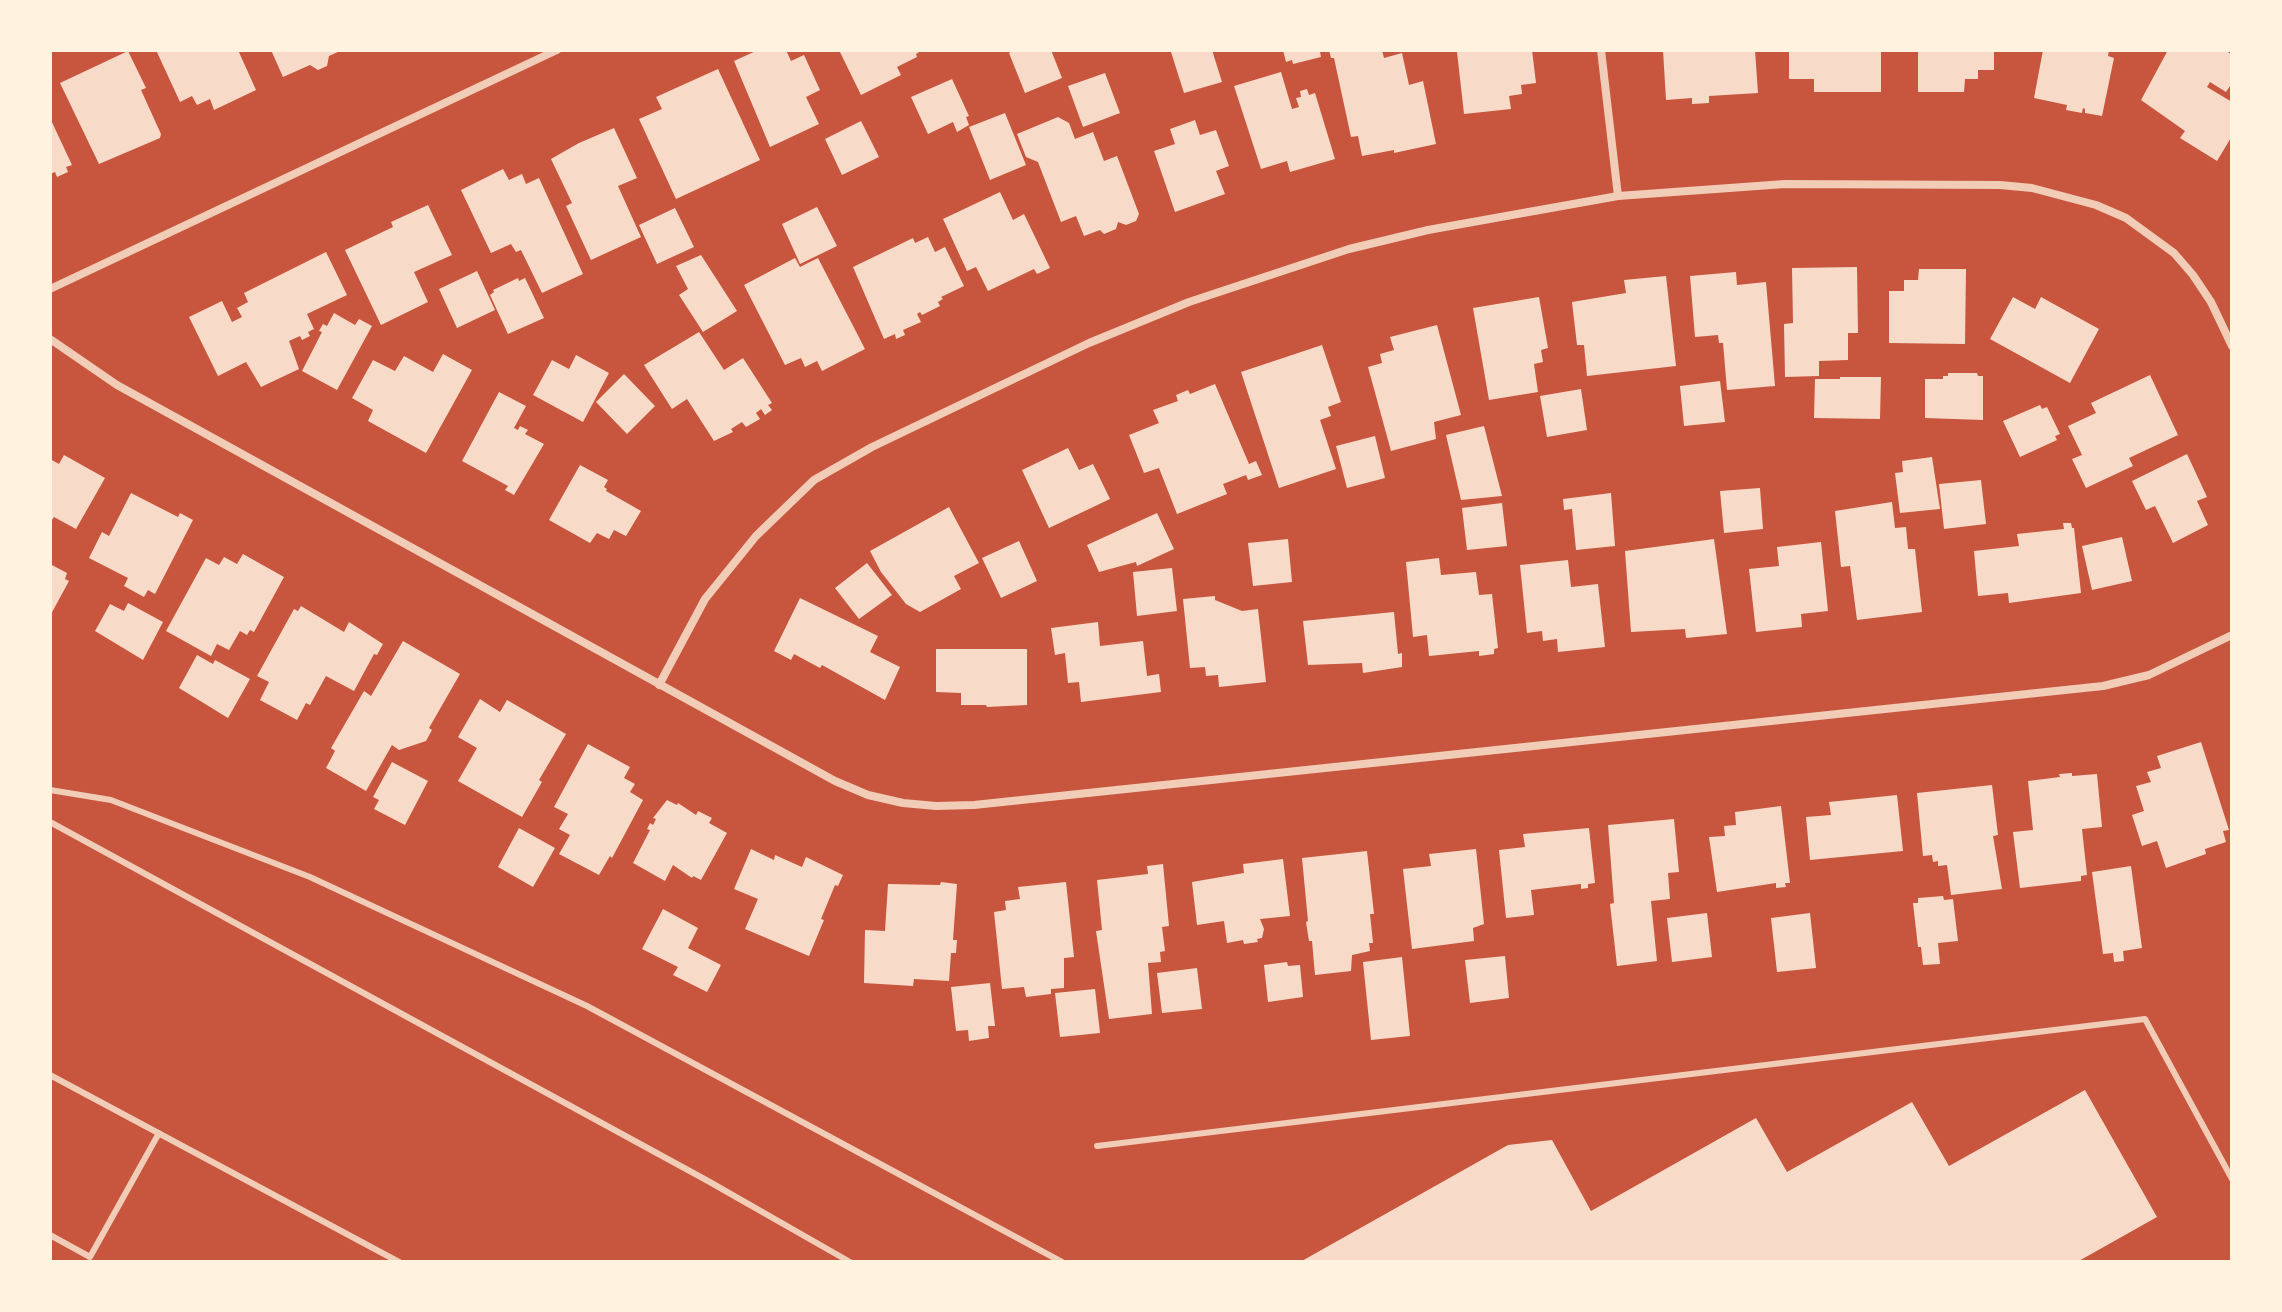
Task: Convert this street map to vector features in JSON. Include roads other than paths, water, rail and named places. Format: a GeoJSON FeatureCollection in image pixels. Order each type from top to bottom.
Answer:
{"type":"FeatureCollection","features":[{"type":"Feature","properties":{"kind":"street"},"geometry":{"type":"LineString","coordinates":[[50,289],[557,50]]}},
{"type":"Feature","properties":{"kind":"street"},"geometry":{"type":"LineString","coordinates":[[1601,50],[1618,196]]}},
{"type":"Feature","properties":{"kind":"street"},"geometry":{"type":"LineString","coordinates":[[659,685],[705,599],[756,536],[814,480],[872,447],[1089,343],[1189,302],[1349,249],[1428,230],[1618,196],[1785,184],[2000,185],[2066,195],[2126,218],[2174,253],[2211,302],[2232,346]]}},
{"type":"Feature","properties":{"kind":"street"},"geometry":{"type":"LineString","coordinates":[[50,339],[117,385],[835,781],[868,795],[936,806],[974,805],[2103,686],[2149,675],[2232,635]]}},
{"type":"Feature","properties":{"kind":"lane"},"geometry":{"type":"LineString","coordinates":[[50,790],[111,800],[338,890],[587,1006],[1062,1262]]}},
{"type":"Feature","properties":{"kind":"lane"},"geometry":{"type":"LineString","coordinates":[[50,822],[708,1181],[850,1262]]}},
{"type":"Feature","properties":{"kind":"lane"},"geometry":{"type":"LineString","coordinates":[[1097,1146],[2145,1019],[2232,1179]]}},
{"type":"Feature","properties":{"kind":"lane"},"geometry":{"type":"LineString","coordinates":[[50,1075],[399,1262]]}},
{"type":"Feature","properties":{"kind":"lane"},"geometry":{"type":"LineString","coordinates":[[50,1235],[90,1257],[159,1133]]}}]}
